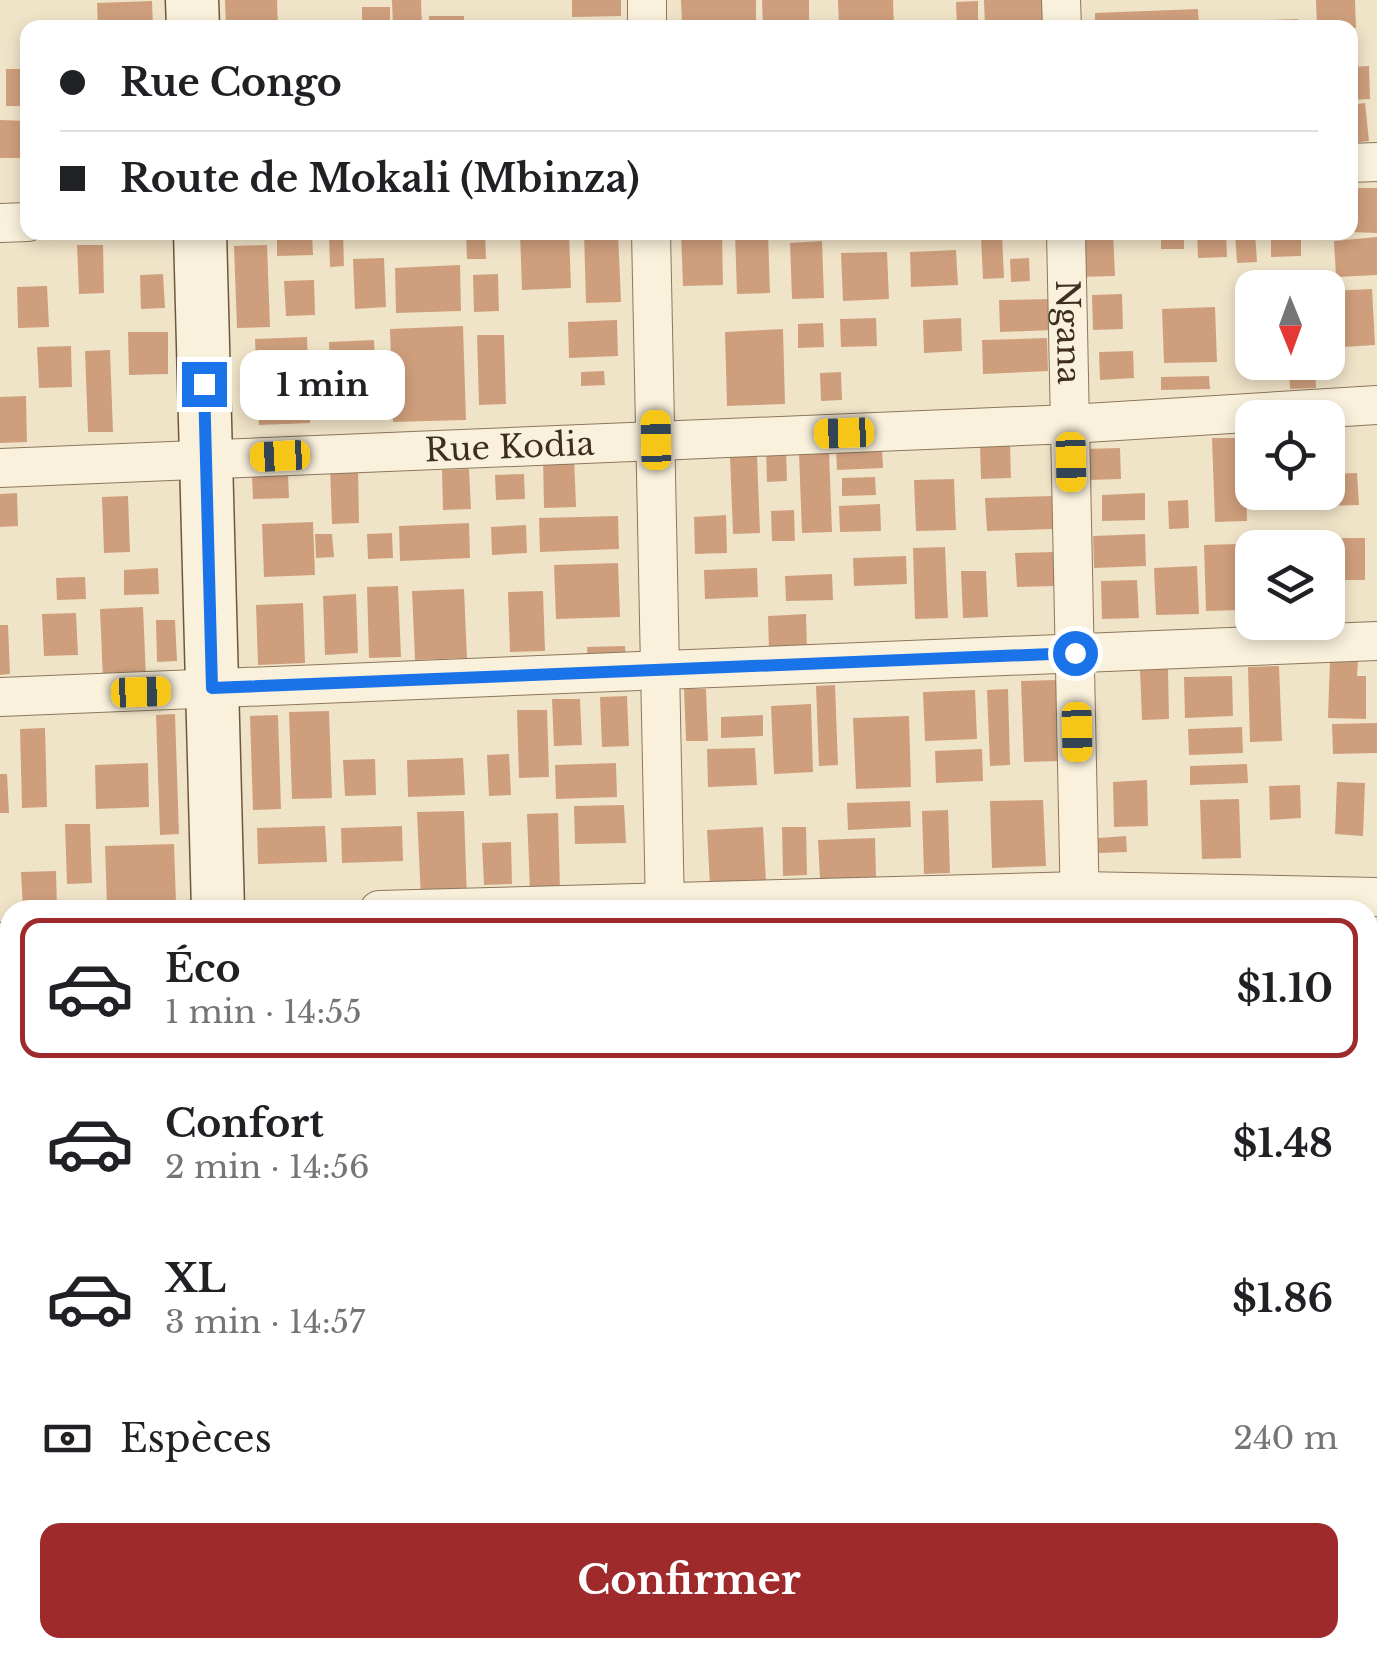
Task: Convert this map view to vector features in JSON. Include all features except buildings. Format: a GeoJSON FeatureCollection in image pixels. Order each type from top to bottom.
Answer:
{"type":"FeatureCollection","features":[{"type":"Feature","properties":{"kind":"street"},"geometry":{"type":"LineString","coordinates":[[200,240],[218,900]]}},
{"type":"Feature","properties":{"kind":"street"},"geometry":{"type":"LineString","coordinates":[[652,240],[665,900]]}},
{"type":"Feature","properties":{"kind":"street","name":"Ngana"},"geometry":{"type":"LineString","coordinates":[[1066,240],[1080,900]]}},
{"type":"Feature","properties":{"kind":"street","name":"Rue Kodia"},"geometry":{"type":"LineString","coordinates":[[0,468],[1070,424],[1377,404]]}},
{"type":"Feature","properties":{"kind":"street"},"geometry":{"type":"LineString","coordinates":[[0,697],[1377,641]]}},
{"type":"Feature","properties":{"kind":"street"},"geometry":{"type":"LineString","coordinates":[[1154,900],[1377,897]]}},
{"type":"Feature","properties":{"kind":"route"},"geometry":{"type":"LineString","coordinates":[[204,384],[212,688],[1075,653]]}}]}
